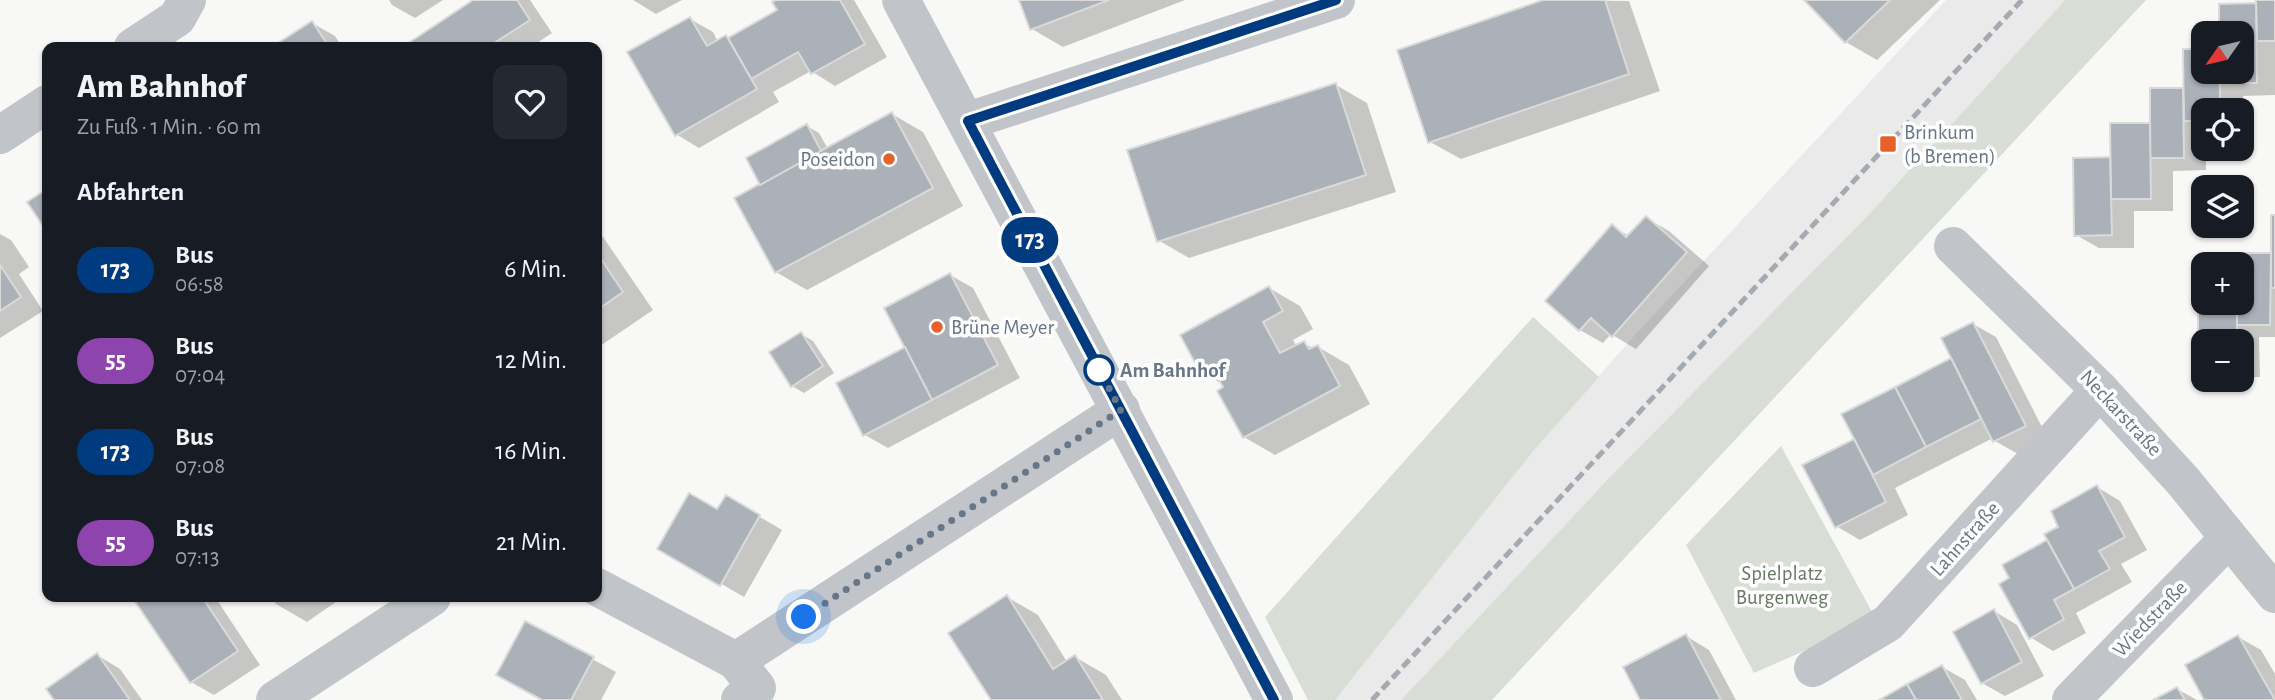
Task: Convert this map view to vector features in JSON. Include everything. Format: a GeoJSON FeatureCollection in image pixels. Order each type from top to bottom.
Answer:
{"type":"FeatureCollection","features":[{"type":"Feature","properties":{"kind":"street"},"geometry":{"type":"LineString","coordinates":[[141,42],[177,18],[187,0]]}},
{"type":"Feature","properties":{"kind":"street"},"geometry":{"type":"LineString","coordinates":[[901,0],[968,121],[1274,700]]}},
{"type":"Feature","properties":{"kind":"street"},"geometry":{"type":"LineString","coordinates":[[968,121],[1336,0]]}},
{"type":"Feature","properties":{"kind":"street"},"geometry":{"type":"LineString","coordinates":[[0,135],[42,107]]}},
{"type":"Feature","properties":{"kind":"street","name":"Neckarstraße"},"geometry":{"type":"LineString","coordinates":[[1952,246],[2100,390],[2162,456],[2275,594]]}},
{"type":"Feature","properties":{"kind":"street","name":"Lahnstraße"},"geometry":{"type":"LineString","coordinates":[[1813,668],[1888,623],[2100,390]]}},
{"type":"Feature","properties":{"kind":"street"},"geometry":{"type":"LineString","coordinates":[[737,661],[1121,410]]}},
{"type":"Feature","properties":{"kind":"street","name":"Wiedstraße"},"geometry":{"type":"LineString","coordinates":[[2071,700],[2230,538]]}},
{"type":"Feature","properties":{"kind":"street"},"geometry":{"type":"LineString","coordinates":[[602,590],[737,661],[757,688],[740,700]]}},
{"type":"Feature","properties":{"kind":"street"},"geometry":{"type":"LineString","coordinates":[[275,700],[424,602]]}},
{"type":"Feature","properties":{"kind":"shaded area"},"geometry":{"type":"Polygon","coordinates":[[[1946,0],[2065,0],[1871,212],[1608,479],[1401,700],[1335,700],[1535,449],[1634,336],[1946,0]]]}},
{"type":"Feature","properties":{"kind":"green space"},"geometry":{"type":"Polygon","coordinates":[[[2065,0],[2146,0],[1492,700],[1401,700],[1608,479],[1871,212],[2065,0]]]}},
{"type":"Feature","properties":{"kind":"green space"},"geometry":{"type":"Polygon","coordinates":[[[1533,317],[1599,377],[1535,449],[1335,700],[1308,700],[1265,617],[1533,317]]]}},
{"type":"Feature","properties":{"kind":"green space","name":"Spielplatz Burgenweg"},"geometry":{"type":"Polygon","coordinates":[[[1781,446],[1876,619],[1754,673],[1686,545],[1781,446]]]}},
{"type":"Feature","properties":{"kind":"building"},"geometry":{"type":"Polygon","coordinates":[[[473,0],[517,0],[530,20],[496,42],[410,42],[473,0]]]}},
{"type":"Feature","properties":{"kind":"building"},"geometry":{"type":"Polygon","coordinates":[[[840,0],[865,44],[811,74],[798,52],[751,79],[728,38],[777,10],[772,2],[840,0]]]}},
{"type":"Feature","properties":{"kind":"building"},"geometry":{"type":"Polygon","coordinates":[[[1019,0],[1109,0],[1030,30],[1019,0]]]}},
{"type":"Feature","properties":{"kind":"building"},"geometry":{"type":"Polygon","coordinates":[[[1543,0],[1605,0],[1629,74],[1428,143],[1397,50],[1543,0]]]}},
{"type":"Feature","properties":{"kind":"building"},"geometry":{"type":"Polygon","coordinates":[[[1804,0],[1890,0],[1845,43],[1804,0]]]}},
{"type":"Feature","properties":{"kind":"building"},"geometry":{"type":"Polygon","coordinates":[[[2256,0],[2275,0],[2275,41],[2257,41],[2256,0]]]}},
{"type":"Feature","properties":{"kind":"building"},"geometry":{"type":"Polygon","coordinates":[[[2256,3],[2257,83],[2254,83],[2254,21],[2219,21],[2219,4],[2256,3]]]}},
{"type":"Feature","properties":{"kind":"building"},"geometry":{"type":"Polygon","coordinates":[[[690,17],[707,46],[726,35],[757,89],[675,136],[627,52],[690,17]]]}},
{"type":"Feature","properties":{"kind":"building"},"geometry":{"type":"Polygon","coordinates":[[[312,21],[326,42],[280,42],[312,21]]]}},
{"type":"Feature","properties":{"kind":"building"},"geometry":{"type":"Polygon","coordinates":[[[2183,49],[2191,49],[2191,84],[2220,84],[2220,98],[2191,98],[2191,121],[2184,121],[2183,49]]]}},
{"type":"Feature","properties":{"kind":"building"},"geometry":{"type":"Polygon","coordinates":[[[1336,83],[1366,175],[1157,242],[1127,150],[1336,83]]]}},
{"type":"Feature","properties":{"kind":"building"},"geometry":{"type":"Polygon","coordinates":[[[2150,88],[2183,88],[2184,158],[2150,158],[2150,88]]]}},
{"type":"Feature","properties":{"kind":"building"},"geometry":{"type":"Polygon","coordinates":[[[892,112],[933,188],[775,273],[734,198],[892,112]]]}},
{"type":"Feature","properties":{"kind":"building"},"geometry":{"type":"Polygon","coordinates":[[[2110,123],[2150,123],[2151,199],[2111,199],[2110,123]]]}},
{"type":"Feature","properties":{"kind":"building"},"geometry":{"type":"Polygon","coordinates":[[[807,124],[821,151],[760,185],[746,158],[807,124]]]}},
{"type":"Feature","properties":{"kind":"building"},"geometry":{"type":"Polygon","coordinates":[[[2110,157],[2112,235],[2074,236],[2073,158],[2110,157]]]}},
{"type":"Feature","properties":{"kind":"building"},"geometry":{"type":"Polygon","coordinates":[[[42,192],[42,224],[27,202],[42,192]]]}},
{"type":"Feature","properties":{"kind":"building"},"geometry":{"type":"Polygon","coordinates":[[[2271,215],[2275,215],[2275,288],[2271,288],[2271,215]]]}},
{"type":"Feature","properties":{"kind":"building"},"geometry":{"type":"Polygon","coordinates":[[[1646,216],[1687,252],[1612,337],[1591,318],[1579,331],[1545,301],[1612,224],[1626,237],[1646,216]]]}},
{"type":"Feature","properties":{"kind":"building"},"geometry":{"type":"Polygon","coordinates":[[[2254,253],[2271,253],[2270,325],[2237,325],[2237,315],[2254,315],[2254,253]]]}},
{"type":"Feature","properties":{"kind":"building"},"geometry":{"type":"Polygon","coordinates":[[[602,260],[623,292],[602,307],[602,260]]]}},
{"type":"Feature","properties":{"kind":"building"},"geometry":{"type":"Polygon","coordinates":[[[0,265],[21,297],[0,311],[0,265]]]}},
{"type":"Feature","properties":{"kind":"building","name":"Brüne Meyer"},"geometry":{"type":"Polygon","coordinates":[[[950,273],[998,365],[932,400],[884,308],[950,273]]]}},
{"type":"Feature","properties":{"kind":"building"},"geometry":{"type":"Polygon","coordinates":[[[1269,286],[1283,311],[1263,322],[1280,353],[1304,341],[1309,349],[1318,345],[1340,386],[1243,438],[1217,391],[1223,387],[1212,368],[1201,374],[1180,335],[1269,286]]]}},
{"type":"Feature","properties":{"kind":"building"},"geometry":{"type":"Polygon","coordinates":[[[2198,315],[2237,315],[2237,329],[2198,329],[2198,315]]]}},
{"type":"Feature","properties":{"kind":"building"},"geometry":{"type":"Polygon","coordinates":[[[1973,322],[2026,426],[1993,442],[1941,338],[1973,322]]]}},
{"type":"Feature","properties":{"kind":"building"},"geometry":{"type":"Polygon","coordinates":[[[801,332],[823,366],[791,387],[769,352],[801,332]]]}},
{"type":"Feature","properties":{"kind":"building"},"geometry":{"type":"Polygon","coordinates":[[[905,347],[932,400],[863,436],[836,383],[905,347]]]}},
{"type":"Feature","properties":{"kind":"building"},"geometry":{"type":"Polygon","coordinates":[[[1951,358],[1981,419],[1926,447],[1895,387],[1951,358]]]}},
{"type":"Feature","properties":{"kind":"building"},"geometry":{"type":"Polygon","coordinates":[[[1895,387],[1926,447],[1873,475],[1841,414],[1895,387]]]}},
{"type":"Feature","properties":{"kind":"building"},"geometry":{"type":"Polygon","coordinates":[[[1854,439],[1886,502],[1835,528],[1802,465],[1854,439]]]}},
{"type":"Feature","properties":{"kind":"building"},"geometry":{"type":"Polygon","coordinates":[[[2097,485],[2125,537],[2099,551],[2110,569],[2074,589],[2044,534],[2058,527],[2051,511],[2097,485]]]}},
{"type":"Feature","properties":{"kind":"building"},"geometry":{"type":"Polygon","coordinates":[[[689,493],[717,509],[726,495],[760,515],[720,586],[657,549],[689,493]]]}},
{"type":"Feature","properties":{"kind":"building"},"geometry":{"type":"Polygon","coordinates":[[[2047,540],[2074,589],[2054,600],[2064,619],[2029,639],[1999,584],[2009,578],[2002,565],[2047,540]]]}},
{"type":"Feature","properties":{"kind":"building"},"geometry":{"type":"Polygon","coordinates":[[[1007,595],[1053,669],[1075,655],[1103,700],[991,700],[948,633],[1007,595]]]}},
{"type":"Feature","properties":{"kind":"building"},"geometry":{"type":"Polygon","coordinates":[[[135,602],[205,602],[238,651],[190,683],[135,602]]]}},
{"type":"Feature","properties":{"kind":"building"},"geometry":{"type":"Polygon","coordinates":[[[1994,609],[2022,662],[1981,684],[1953,632],[1994,609]]]}},
{"type":"Feature","properties":{"kind":"building"},"geometry":{"type":"Polygon","coordinates":[[[525,621],[594,657],[571,700],[542,700],[496,675],[525,621]]]}},
{"type":"Feature","properties":{"kind":"building"},"geometry":{"type":"Polygon","coordinates":[[[1686,634],[1721,700],[1640,700],[1623,667],[1686,634]]]}},
{"type":"Feature","properties":{"kind":"building"},"geometry":{"type":"Polygon","coordinates":[[[2238,635],[2275,700],[2204,700],[2185,665],[2238,635]]]}},
{"type":"Feature","properties":{"kind":"building"},"geometry":{"type":"Polygon","coordinates":[[[97,653],[130,700],[54,700],[46,689],[97,653]]]}},
{"type":"Feature","properties":{"kind":"building"},"geometry":{"type":"Polygon","coordinates":[[[1942,665],[1962,700],[1916,700],[1907,684],[1942,665]]]}},
{"type":"Feature","properties":{"kind":"building"},"geometry":{"type":"Polygon","coordinates":[[[1907,684],[1916,700],[1879,700],[1907,684]]]}},
{"type":"Feature","properties":{"kind":"building"},"geometry":{"type":"Polygon","coordinates":[[[2177,687],[2185,700],[2153,700],[2177,687]]]}},
{"type":"Feature","properties":{"kind":"railway"},"geometry":{"type":"LineString","coordinates":[[1372,700],[2022,0]]}},
{"type":"Feature","properties":{"kind":"bus line","name":"173"},"geometry":{"type":"LineString","coordinates":[[1274,700],[968,121],[1336,0]]}},
{"type":"Feature","properties":{"kind":"place","name":"Brinkum (b Bremen)"},"geometry":{"type":"Point","coordinates":[1888,144]}},
{"type":"Feature","properties":{"kind":"place","name":"Poseidon"},"geometry":{"type":"Point","coordinates":[889,159]}},
{"type":"Feature","properties":{"kind":"place","name":"Brüne Meyer"},"geometry":{"type":"Point","coordinates":[937,327]}},
{"type":"Feature","properties":{"kind":"place","name":"Am Bahnhof"},"geometry":{"type":"Point","coordinates":[1099,370]}},
{"type":"Feature","properties":{"kind":"route"},"geometry":{"type":"LineString","coordinates":[[804,617],[1121,410],[1099,370]]}}]}
